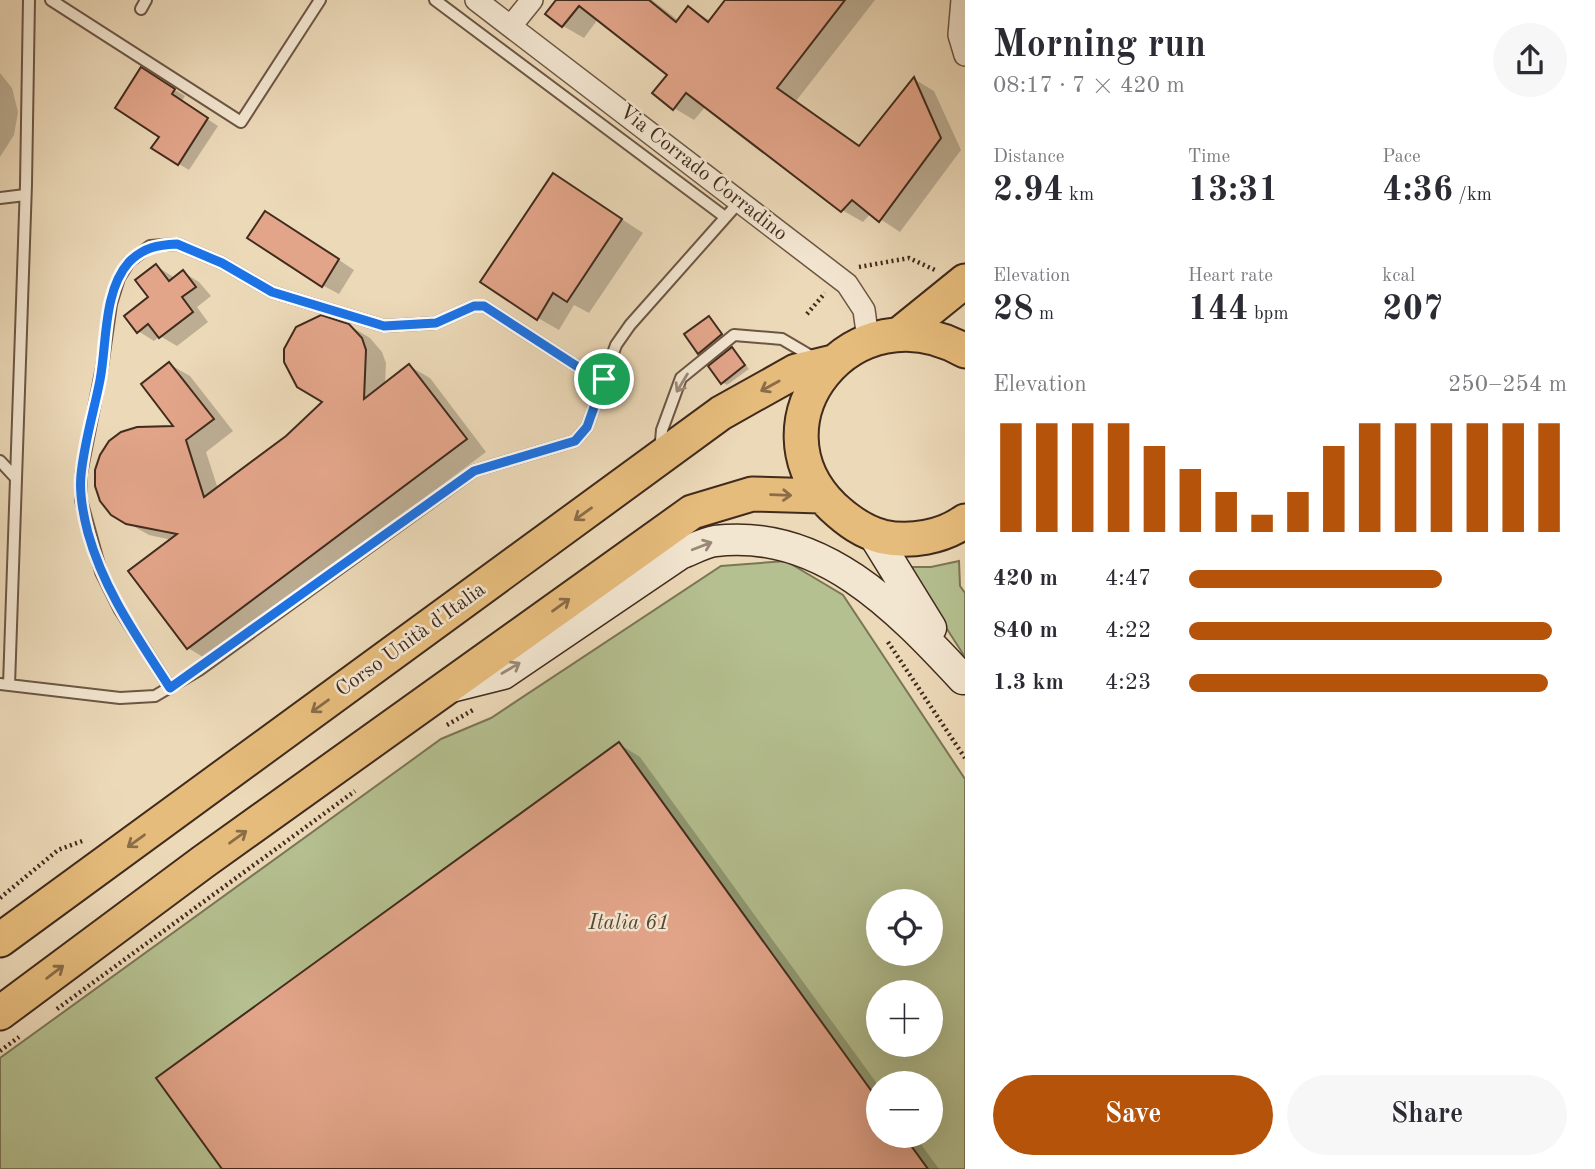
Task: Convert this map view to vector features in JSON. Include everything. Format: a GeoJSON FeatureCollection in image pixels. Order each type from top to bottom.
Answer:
{"type":"FeatureCollection","features":[{"type":"Feature","properties":{"kind":"main road"},"geometry":{"type":"LineString","coordinates":[[902,332],[965,281]]}},
{"type":"Feature","properties":{"kind":"main road"},"geometry":{"type":"LineString","coordinates":[[965,351],[926,334],[902,332],[868,339],[827,362],[815,386],[802,430],[803,450],[809,472],[821,496],[847,521],[873,534],[910,540],[944,533],[965,521]]}},
{"type":"Feature","properties":{"kind":"main road","name":"Corso Unità d'Italia"},"geometry":{"type":"LineString","coordinates":[[0,940],[722,413],[796,371],[827,362]]}},
{"type":"Feature","properties":{"kind":"main road"},"geometry":{"type":"LineString","coordinates":[[11,1024],[214,854],[692,512],[751,494],[821,496]]}},
{"type":"Feature","properties":{"kind":"main road"},"geometry":{"type":"LineString","coordinates":[[873,534],[964,680]]}},
{"type":"Feature","properties":{"kind":"main road"},"geometry":{"type":"LineString","coordinates":[[446,688],[503,674],[680,554],[713,541],[760,540],[805,550],[859,581],[906,618],[964,680]]}},
{"type":"Feature","properties":{"kind":"street","name":"Via Corrado Corradino"},"geometry":{"type":"LineString","coordinates":[[476,0],[847,284],[864,310],[868,339]]}},
{"type":"Feature","properties":{"kind":"street"},"geometry":{"type":"LineString","coordinates":[[511,26],[532,0]]}},
{"type":"Feature","properties":{"kind":"street"},"geometry":{"type":"LineString","coordinates":[[962,0],[959,35],[965,54]]}},
{"type":"Feature","properties":{"kind":"lane"},"geometry":{"type":"LineString","coordinates":[[29,0],[25,195],[4,685],[120,698],[155,695],[170,688],[474,471],[575,441],[587,427],[615,345],[740,201]]}},
{"type":"Feature","properties":{"kind":"lane"},"geometry":{"type":"LineString","coordinates":[[51,0],[240,122],[320,0]]}},
{"type":"Feature","properties":{"kind":"lane"},"geometry":{"type":"LineString","coordinates":[[435,0],[725,217]]}},
{"type":"Feature","properties":{"kind":"lane"},"geometry":{"type":"LineString","coordinates":[[0,198],[25,195]]}},
{"type":"Feature","properties":{"kind":"lane"},"geometry":{"type":"LineString","coordinates":[[170,688],[120,610],[101,572],[81,500],[81,474],[111,304],[119,278],[129,262],[150,246],[177,244],[222,263],[272,292],[384,326],[436,323],[474,306],[484,306],[578,367],[604,379]]}},
{"type":"Feature","properties":{"kind":"lane"},"geometry":{"type":"LineString","coordinates":[[659,458],[662,430],[681,379],[734,335],[782,338],[827,362]]}},
{"type":"Feature","properties":{"kind":"lane"},"geometry":{"type":"LineString","coordinates":[[0,461],[14,475]]}},
{"type":"Feature","properties":{"kind":"path"},"geometry":{"type":"LineString","coordinates":[[885,638],[965,758]]}},
{"type":"Feature","properties":{"kind":"path"},"geometry":{"type":"LineString","coordinates":[[443,727],[476,709]]}},
{"type":"Feature","properties":{"kind":"path"},"geometry":{"type":"LineString","coordinates":[[55,1010],[365,784]]}},
{"type":"Feature","properties":{"kind":"path"},"geometry":{"type":"LineString","coordinates":[[0,1051],[11,1024]]}},
{"type":"Feature","properties":{"kind":"green space","name":"Italia 61"},"geometry":{"type":"Polygon","coordinates":[[[786,561],[843,595],[965,779],[965,1169],[0,1169],[0,1058],[441,739],[491,718],[721,566],[786,561]]]}},
{"type":"Feature","properties":{"kind":"green space"},"geometry":{"type":"Polygon","coordinates":[[[959,561],[960,586],[965,593],[965,657],[907,567],[931,567],[959,561]]]}},
{"type":"Feature","properties":{"kind":"building"},"geometry":{"type":"Polygon","coordinates":[[[556,0],[649,0],[676,22],[688,6],[708,22],[725,0],[845,0],[777,88],[859,146],[914,77],[941,138],[879,222],[852,200],[841,212],[686,93],[673,110],[652,93],[667,75],[579,6],[562,27],[545,14],[556,0]]]}},
{"type":"Feature","properties":{"kind":"building"},"geometry":{"type":"Polygon","coordinates":[[[141,67],[175,89],[172,94],[208,118],[178,165],[151,148],[159,137],[115,108],[141,67]]]}},
{"type":"Feature","properties":{"kind":"building"},"geometry":{"type":"Polygon","coordinates":[[[553,173],[622,219],[567,302],[553,293],[537,320],[480,282],[553,173]]]}},
{"type":"Feature","properties":{"kind":"building"},"geometry":{"type":"Polygon","coordinates":[[[265,211],[339,259],[322,287],[247,238],[265,211]]]}},
{"type":"Feature","properties":{"kind":"building"},"geometry":{"type":"Polygon","coordinates":[[[156,264],[169,281],[183,270],[196,287],[182,297],[193,312],[159,338],[148,324],[137,333],[124,316],[148,297],[135,280],[156,264]]]}},
{"type":"Feature","properties":{"kind":"building"},"geometry":{"type":"Polygon","coordinates":[[[321,315],[349,324],[362,338],[366,350],[364,399],[409,364],[467,439],[187,649],[128,571],[177,534],[126,524],[111,515],[100,501],[95,486],[95,470],[100,455],[109,441],[121,432],[137,427],[173,426],[141,384],[169,362],[214,419],[186,440],[204,497],[286,436],[322,402],[297,387],[284,362],[284,349],[296,327],[321,315]]]}},
{"type":"Feature","properties":{"kind":"building"},"geometry":{"type":"Polygon","coordinates":[[[709,316],[722,334],[698,354],[684,334],[709,316]]]}},
{"type":"Feature","properties":{"kind":"building"},"geometry":{"type":"Polygon","coordinates":[[[732,347],[745,365],[721,384],[708,366],[732,347]]]}},
{"type":"Feature","properties":{"kind":"building"},"geometry":{"type":"Polygon","coordinates":[[[619,742],[866,1083],[866,1148],[913,1148],[928,1169],[222,1169],[156,1078],[619,742]]]}},
{"type":"Feature","properties":{"kind":"route"},"geometry":{"type":"LineString","coordinates":[[177,244],[222,263],[272,292],[384,326],[436,323],[474,306],[484,306],[578,367],[604,379],[587,427],[575,441],[556,449],[474,471],[199,670],[170,688],[120,610],[101,572],[81,500],[81,474],[111,304],[119,278],[129,262],[150,246],[177,244]]}}]}
